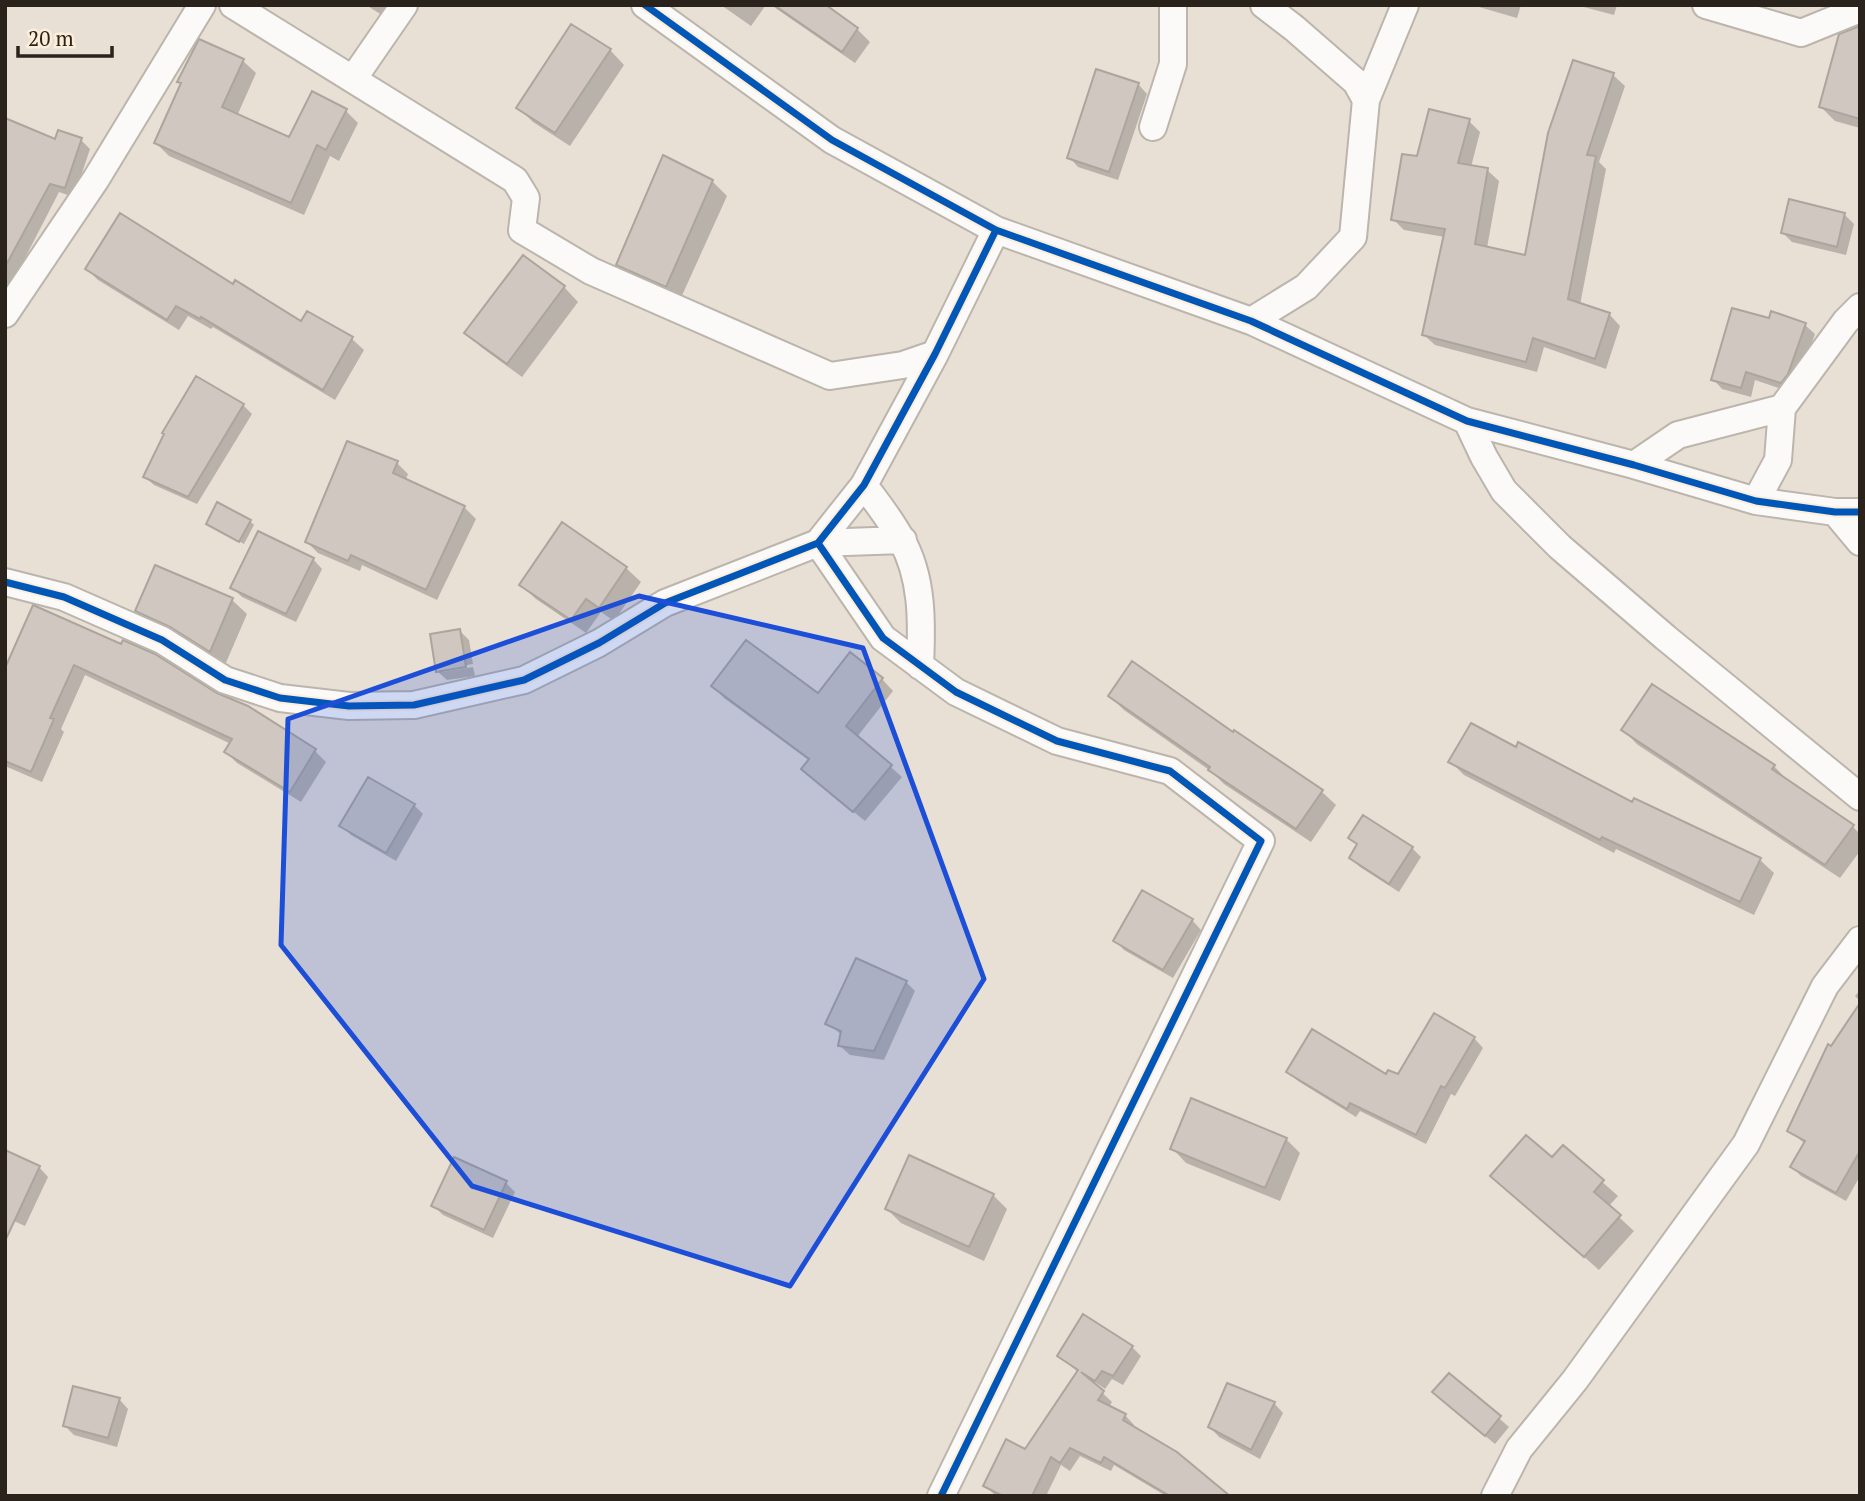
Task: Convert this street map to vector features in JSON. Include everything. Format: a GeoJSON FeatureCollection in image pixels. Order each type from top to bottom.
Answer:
{"type":"FeatureCollection","features":[{"type":"Feature","properties":{"kind":"street"},"geometry":{"type":"LineString","coordinates":[[5,314],[96,179],[202,5]]}},
{"type":"Feature","properties":{"kind":"street"},"geometry":{"type":"LineString","coordinates":[[233,5],[515,180],[526,198],[522,230],[592,271],[830,376],[902,365],[935,354]]}},
{"type":"Feature","properties":{"kind":"street"},"geometry":{"type":"LineString","coordinates":[[353,79],[404,5]]}},
{"type":"Feature","properties":{"kind":"street"},"geometry":{"type":"LineString","coordinates":[[645,5],[832,140],[996,230],[1251,321],[1467,421],[1634,465],[1756,501],[1847,512],[1860,542]]}},
{"type":"Feature","properties":{"kind":"street"},"geometry":{"type":"LineString","coordinates":[[1153,127],[1174,64],[1174,5]]}},
{"type":"Feature","properties":{"kind":"street"},"geometry":{"type":"LineString","coordinates":[[1264,5],[1356,82],[1366,100]]}},
{"type":"Feature","properties":{"kind":"street"},"geometry":{"type":"LineString","coordinates":[[1251,321],[1306,287],[1353,237],[1366,100],[1405,5]]}},
{"type":"Feature","properties":{"kind":"street"},"geometry":{"type":"LineString","coordinates":[[1706,5],[1801,33],[1860,9]]}},
{"type":"Feature","properties":{"kind":"street"},"geometry":{"type":"LineString","coordinates":[[818,543],[864,485],[935,354],[996,230]]}},
{"type":"Feature","properties":{"kind":"street"},"geometry":{"type":"LineString","coordinates":[[1756,501],[1778,460],[1782,408],[1846,321],[1860,307]]}},
{"type":"Feature","properties":{"kind":"street"},"geometry":{"type":"LineString","coordinates":[[1634,465],[1678,435],[1782,408]]}},
{"type":"Feature","properties":{"kind":"street"},"geometry":{"type":"LineString","coordinates":[[1467,421],[1504,491],[1560,547],[1860,797]]}},
{"type":"Feature","properties":{"kind":"street"},"geometry":{"type":"LineString","coordinates":[[864,485],[902,540],[919,590],[922,626],[920,666]]}},
{"type":"Feature","properties":{"kind":"street"},"geometry":{"type":"LineString","coordinates":[[5,582],[64,597],[162,640],[225,680],[280,698],[349,706],[414,705],[524,680],[599,643],[665,603],[818,543],[902,540]]}},
{"type":"Feature","properties":{"kind":"street"},"geometry":{"type":"LineString","coordinates":[[818,543],[883,638],[956,692],[1057,741],[1170,771],[1261,841],[942,1496]]}},
{"type":"Feature","properties":{"kind":"street"},"geometry":{"type":"LineString","coordinates":[[1495,1496],[1519,1449],[1575,1380],[1746,1144],[1825,986],[1860,940]]}},
{"type":"Feature","properties":{"kind":"highlighted area"},"geometry":{"type":"Polygon","coordinates":[[[639,596],[863,648],[984,979],[790,1286],[472,1186],[281,945],[288,719],[639,596]]]}},
{"type":"Feature","properties":{"kind":"building"},"geometry":{"type":"Polygon","coordinates":[[[774,5],[826,5],[858,28],[842,52],[774,5]]]}},
{"type":"Feature","properties":{"kind":"building"},"geometry":{"type":"Polygon","coordinates":[[[571,24],[611,49],[555,133],[516,108],[571,24]]]}},
{"type":"Feature","properties":{"kind":"building"},"geometry":{"type":"Polygon","coordinates":[[[1860,26],[1860,119],[1819,107],[1839,34],[1860,26]]]}},
{"type":"Feature","properties":{"kind":"building"},"geometry":{"type":"Polygon","coordinates":[[[199,39],[244,59],[222,107],[289,137],[312,91],[347,109],[326,150],[317,145],[291,203],[154,143],[181,83],[177,82],[199,39]]]}},
{"type":"Feature","properties":{"kind":"building"},"geometry":{"type":"Polygon","coordinates":[[[1573,60],[1614,73],[1587,155],[1596,156],[1568,299],[1610,313],[1595,359],[1533,338],[1526,362],[1422,335],[1445,229],[1391,220],[1402,154],[1417,156],[1429,109],[1470,119],[1458,163],[1488,168],[1475,244],[1525,255],[1548,133],[1573,60]]]}},
{"type":"Feature","properties":{"kind":"building"},"geometry":{"type":"Polygon","coordinates":[[[1096,69],[1139,83],[1109,172],[1067,158],[1096,69]]]}},
{"type":"Feature","properties":{"kind":"building"},"geometry":{"type":"Polygon","coordinates":[[[5,118],[55,139],[58,130],[82,138],[65,188],[50,184],[5,267],[5,118]]]}},
{"type":"Feature","properties":{"kind":"building"},"geometry":{"type":"Polygon","coordinates":[[[663,155],[713,180],[666,287],[616,265],[663,155]]]}},
{"type":"Feature","properties":{"kind":"building"},"geometry":{"type":"Polygon","coordinates":[[[1789,199],[1845,213],[1837,247],[1781,233],[1789,199]]]}},
{"type":"Feature","properties":{"kind":"building"},"geometry":{"type":"Polygon","coordinates":[[[120,213],[233,284],[235,280],[301,321],[307,311],[353,337],[323,390],[201,317],[200,319],[176,306],[167,320],[85,269],[120,213]]]}},
{"type":"Feature","properties":{"kind":"building"},"geometry":{"type":"Polygon","coordinates":[[[523,255],[565,286],[507,364],[464,333],[523,255]]]}},
{"type":"Feature","properties":{"kind":"building"},"geometry":{"type":"Polygon","coordinates":[[[1732,308],[1769,318],[1771,311],[1806,323],[1788,374],[1781,383],[1746,372],[1741,388],[1711,380],[1732,308]]]}},
{"type":"Feature","properties":{"kind":"building"},"geometry":{"type":"Polygon","coordinates":[[[196,376],[244,404],[188,497],[143,477],[164,434],[162,433],[196,376]]]}},
{"type":"Feature","properties":{"kind":"building"},"geometry":{"type":"Polygon","coordinates":[[[347,441],[398,461],[393,473],[465,506],[426,590],[351,555],[348,561],[305,542],[347,441]]]}},
{"type":"Feature","properties":{"kind":"building"},"geometry":{"type":"Polygon","coordinates":[[[217,502],[251,520],[239,542],[206,524],[217,502]]]}},
{"type":"Feature","properties":{"kind":"building"},"geometry":{"type":"Polygon","coordinates":[[[562,522],[627,567],[599,608],[586,599],[571,620],[519,585],[562,522]]]}},
{"type":"Feature","properties":{"kind":"building"},"geometry":{"type":"Polygon","coordinates":[[[258,531],[314,558],[286,614],[230,588],[258,531]]]}},
{"type":"Feature","properties":{"kind":"building"},"geometry":{"type":"Polygon","coordinates":[[[155,565],[233,598],[210,652],[170,627],[135,611],[155,565]]]}},
{"type":"Feature","properties":{"kind":"building"},"geometry":{"type":"Polygon","coordinates":[[[33,605],[121,644],[123,640],[155,654],[217,693],[248,706],[316,749],[290,792],[224,752],[232,739],[74,665],[50,718],[54,719],[31,772],[5,761],[5,668],[33,605]]]}},
{"type":"Feature","properties":{"kind":"building"},"geometry":{"type":"Polygon","coordinates":[[[460,629],[466,667],[436,672],[430,634],[460,629]]]}},
{"type":"Feature","properties":{"kind":"building"},"geometry":{"type":"Polygon","coordinates":[[[746,640],[818,693],[850,652],[883,678],[846,726],[892,765],[853,812],[801,769],[809,759],[711,686],[746,640]]]}},
{"type":"Feature","properties":{"kind":"building"},"geometry":{"type":"Polygon","coordinates":[[[1132,661],[1233,732],[1234,730],[1323,790],[1296,829],[1208,770],[1210,767],[1108,696],[1132,661]]]}},
{"type":"Feature","properties":{"kind":"building"},"geometry":{"type":"Polygon","coordinates":[[[1652,684],[1775,765],[1772,769],[1854,825],[1825,865],[1621,730],[1652,684]]]}},
{"type":"Feature","properties":{"kind":"building"},"geometry":{"type":"Polygon","coordinates":[[[1471,723],[1516,747],[1518,742],[1632,802],[1634,798],[1761,858],[1740,902],[1602,837],[1600,840],[1448,762],[1471,723]]]}},
{"type":"Feature","properties":{"kind":"building"},"geometry":{"type":"Polygon","coordinates":[[[368,777],[415,804],[386,853],[339,826],[368,777]]]}},
{"type":"Feature","properties":{"kind":"building"},"geometry":{"type":"Polygon","coordinates":[[[1363,815],[1413,847],[1389,884],[1349,858],[1357,844],[1348,838],[1363,815]]]}},
{"type":"Feature","properties":{"kind":"building"},"geometry":{"type":"Polygon","coordinates":[[[1142,890],[1193,919],[1163,970],[1113,941],[1142,890]]]}},
{"type":"Feature","properties":{"kind":"building"},"geometry":{"type":"Polygon","coordinates":[[[856,958],[907,981],[874,1051],[838,1046],[841,1031],[825,1024],[856,958]]]}},
{"type":"Feature","properties":{"kind":"building"},"geometry":{"type":"Polygon","coordinates":[[[1860,1003],[1860,1151],[1836,1193],[1790,1167],[1805,1141],[1787,1131],[1828,1044],[1831,1046],[1860,1003]]]}},
{"type":"Feature","properties":{"kind":"building"},"geometry":{"type":"Polygon","coordinates":[[[1434,1013],[1475,1037],[1445,1088],[1441,1086],[1416,1135],[1350,1103],[1347,1109],[1286,1072],[1312,1029],[1386,1074],[1388,1070],[1398,1074],[1434,1013]]]}},
{"type":"Feature","properties":{"kind":"building"},"geometry":{"type":"Polygon","coordinates":[[[1191,1098],[1287,1138],[1265,1188],[1170,1149],[1191,1098]]]}},
{"type":"Feature","properties":{"kind":"building"},"geometry":{"type":"Polygon","coordinates":[[[1526,1135],[1552,1157],[1563,1145],[1604,1180],[1594,1192],[1621,1215],[1584,1257],[1490,1176],[1526,1135]]]}},
{"type":"Feature","properties":{"kind":"building"},"geometry":{"type":"Polygon","coordinates":[[[5,1150],[40,1166],[5,1241],[5,1150]]]}},
{"type":"Feature","properties":{"kind":"building"},"geometry":{"type":"Polygon","coordinates":[[[909,1155],[994,1194],[969,1247],[885,1209],[909,1155]]]}},
{"type":"Feature","properties":{"kind":"building"},"geometry":{"type":"Polygon","coordinates":[[[454,1157],[507,1181],[484,1230],[431,1206],[454,1157]]]}},
{"type":"Feature","properties":{"kind":"building"},"geometry":{"type":"Polygon","coordinates":[[[1083,1314],[1133,1346],[1113,1376],[1102,1371],[1095,1381],[1081,1372],[1104,1391],[1098,1400],[1126,1414],[1123,1420],[1177,1452],[1230,1496],[1170,1496],[1104,1457],[1101,1463],[1070,1448],[1060,1463],[1051,1457],[1032,1496],[1003,1496],[983,1486],[1006,1439],[1025,1449],[1078,1370],[1057,1356],[1083,1314]]]}},
{"type":"Feature","properties":{"kind":"building"},"geometry":{"type":"Polygon","coordinates":[[[1449,1373],[1501,1416],[1485,1436],[1432,1392],[1449,1373]]]}},
{"type":"Feature","properties":{"kind":"building"},"geometry":{"type":"Polygon","coordinates":[[[1227,1383],[1275,1402],[1251,1450],[1208,1427],[1227,1383]]]}},
{"type":"Feature","properties":{"kind":"building"},"geometry":{"type":"Polygon","coordinates":[[[73,1386],[120,1398],[108,1438],[63,1426],[73,1386]]]}},
{"type":"Feature","properties":{"kind":"cycle path"},"geometry":{"type":"LineString","coordinates":[[645,5],[832,140],[996,230],[1251,321],[1467,421],[1634,465],[1756,501],[1835,512],[1860,512]]}},
{"type":"Feature","properties":{"kind":"cycle path"},"geometry":{"type":"LineString","coordinates":[[5,582],[64,597],[162,640],[225,680],[280,698],[349,706],[414,705],[524,680],[599,643],[665,603],[818,543],[864,485],[935,354],[996,230]]}},
{"type":"Feature","properties":{"kind":"cycle path"},"geometry":{"type":"LineString","coordinates":[[818,543],[883,638],[956,692],[1057,741],[1170,771],[1261,841],[941,1496]]}}]}
